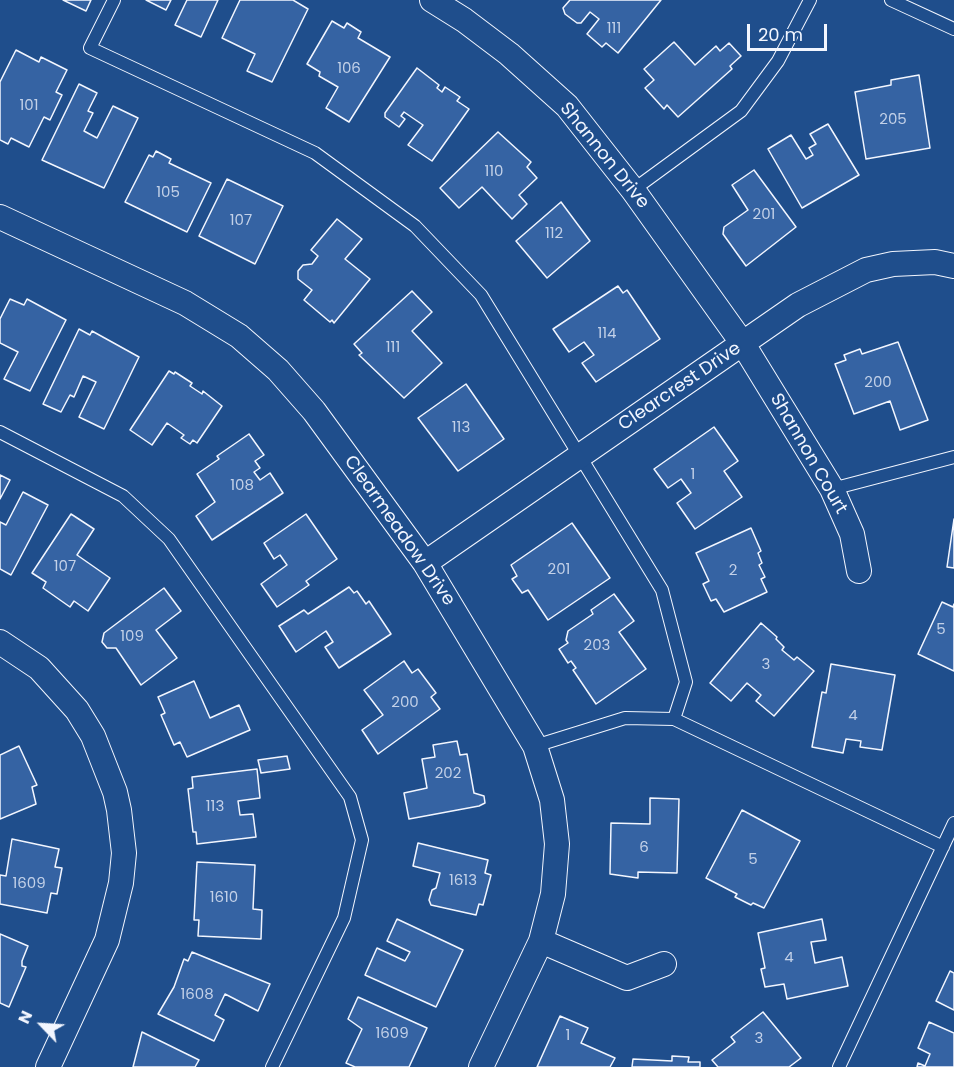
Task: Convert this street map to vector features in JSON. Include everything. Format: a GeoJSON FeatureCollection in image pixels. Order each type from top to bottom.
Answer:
{"type":"FeatureCollection","features":[{"type":"Feature","properties":{"kind":"street","name":"Shannon Drive"},"geometry":{"type":"LineString","coordinates":[[432,0],[509,54],[567,106],[633,190],[743,344]]}},
{"type":"Feature","properties":{"kind":"street","name":"Clearmeadow Drive"},"geometry":{"type":"LineString","coordinates":[[1,221],[185,303],[239,336],[278,370],[314,411],[425,563],[535,746],[552,800],[556,844],[553,894],[541,941],[481,1067]]}},
{"type":"Feature","properties":{"kind":"street","name":"Clearcrest Drive"},"geometry":{"type":"LineString","coordinates":[[425,563],[798,306],[866,270],[892,264],[935,262],[954,266]]}},
{"type":"Feature","properties":{"kind":"street","name":"Shannon Court"},"geometry":{"type":"LineString","coordinates":[[743,344],[832,489],[852,534],[859,571]]}},
{"type":"Feature","properties":{"kind":"street"},"geometry":{"type":"LineString","coordinates":[[0,642],[39,668],[77,710],[93,736],[116,792],[120,810],[124,853],[121,883],[107,940],[48,1067]]}},
{"type":"Feature","properties":{"kind":"street"},"geometry":{"type":"LineString","coordinates":[[541,941],[627,978],[664,964]]}},
{"type":"Feature","properties":{"kind":"lane"},"geometry":{"type":"LineString","coordinates":[[114,0],[90,48],[315,153],[415,226],[481,295],[581,454],[662,590],[686,682],[674,718]]}},
{"type":"Feature","properties":{"kind":"lane"},"geometry":{"type":"LineString","coordinates":[[633,190],[741,111],[778,61],[810,0]]}},
{"type":"Feature","properties":{"kind":"lane"},"geometry":{"type":"LineString","coordinates":[[891,0],[954,29]]}},
{"type":"Feature","properties":{"kind":"lane"},"geometry":{"type":"LineString","coordinates":[[919,13],[924,0]]}},
{"type":"Feature","properties":{"kind":"lane"},"geometry":{"type":"LineString","coordinates":[[0,432],[123,496],[169,539],[350,797],[362,840],[344,918],[272,1067]]}},
{"type":"Feature","properties":{"kind":"lane"},"geometry":{"type":"LineString","coordinates":[[832,489],[954,457]]}},
{"type":"Feature","properties":{"kind":"lane"},"geometry":{"type":"LineString","coordinates":[[535,746],[625,718],[674,718],[943,847]]}},
{"type":"Feature","properties":{"kind":"lane"},"geometry":{"type":"LineString","coordinates":[[839,1067],[954,823]]}},
{"type":"Feature","properties":{"kind":"building"},"geometry":{"type":"Polygon","coordinates":[[[63,0],[91,0],[86,11],[63,0]]]}},
{"type":"Feature","properties":{"kind":"building"},"geometry":{"type":"Polygon","coordinates":[[[146,0],[171,0],[166,10],[146,0]]]}},
{"type":"Feature","properties":{"kind":"building"},"geometry":{"type":"Polygon","coordinates":[[[187,0],[218,0],[201,37],[175,25],[187,0]]]}},
{"type":"Feature","properties":{"kind":"building"},"geometry":{"type":"Polygon","coordinates":[[[240,0],[293,0],[308,9],[272,82],[247,71],[255,54],[222,38],[240,0]]]}},
{"type":"Feature","properties":{"kind":"building"},"geometry":{"type":"Polygon","coordinates":[[[570,0],[661,0],[618,53],[606,43],[602,47],[587,34],[599,19],[590,12],[581,23],[577,23],[565,14],[563,8],[570,0]]]}},
{"type":"Feature","properties":{"kind":"building"},"geometry":{"type":"Polygon","coordinates":[[[332,21],[344,28],[347,23],[361,32],[358,38],[390,57],[349,122],[326,108],[338,87],[319,76],[320,72],[307,64],[332,21]]]}},
{"type":"Feature","properties":{"kind":"building"},"geometry":{"type":"Polygon","coordinates":[[[674,42],[695,65],[716,46],[720,51],[729,43],[741,56],[730,66],[732,69],[678,117],[667,105],[664,109],[645,88],[654,80],[644,69],[674,42]]]}},
{"type":"Feature","properties":{"kind":"building"},"geometry":{"type":"Polygon","coordinates":[[[16,50],[39,62],[41,57],[67,70],[56,92],[62,95],[50,120],[44,117],[29,147],[11,138],[8,144],[0,140],[0,82],[16,50]]]}},
{"type":"Feature","properties":{"kind":"building"},"geometry":{"type":"Polygon","coordinates":[[[417,68],[439,85],[437,88],[442,92],[445,87],[460,97],[457,101],[469,109],[432,161],[408,145],[423,125],[404,112],[401,116],[405,119],[399,127],[385,117],[385,113],[417,68]]]}},
{"type":"Feature","properties":{"kind":"building"},"geometry":{"type":"Polygon","coordinates":[[[919,75],[930,148],[866,159],[855,92],[891,85],[891,80],[919,75]]]}},
{"type":"Feature","properties":{"kind":"building"},"geometry":{"type":"Polygon","coordinates":[[[79,84],[97,93],[88,111],[93,113],[84,131],[97,138],[113,106],[138,118],[104,188],[42,160],[79,84]]]}},
{"type":"Feature","properties":{"kind":"building"},"geometry":{"type":"Polygon","coordinates":[[[828,124],[859,175],[802,208],[768,149],[791,135],[806,159],[813,155],[809,148],[816,144],[810,134],[828,124]]]}},
{"type":"Feature","properties":{"kind":"building"},"geometry":{"type":"Polygon","coordinates":[[[498,132],[531,162],[527,167],[537,178],[519,195],[527,204],[512,219],[482,187],[459,208],[440,188],[498,132]]]}},
{"type":"Feature","properties":{"kind":"building"},"geometry":{"type":"Polygon","coordinates":[[[156,151],[171,159],[169,163],[211,183],[187,232],[125,202],[149,155],[153,157],[156,151]]]}},
{"type":"Feature","properties":{"kind":"building"},"geometry":{"type":"Polygon","coordinates":[[[754,170],[796,227],[746,266],[723,234],[724,227],[748,210],[732,185],[754,170]]]}},
{"type":"Feature","properties":{"kind":"building"},"geometry":{"type":"Polygon","coordinates":[[[227,179],[283,206],[255,264],[199,236],[227,179]]]}},
{"type":"Feature","properties":{"kind":"building"},"geometry":{"type":"Polygon","coordinates":[[[561,202],[590,241],[547,278],[516,241],[561,202]]]}},
{"type":"Feature","properties":{"kind":"building"},"geometry":{"type":"Polygon","coordinates":[[[337,219],[362,239],[345,259],[370,279],[334,323],[304,300],[312,290],[298,279],[298,271],[303,265],[312,264],[318,256],[311,250],[337,219]]]}},
{"type":"Feature","properties":{"kind":"building"},"geometry":{"type":"Polygon","coordinates":[[[618,286],[623,293],[627,290],[660,339],[596,382],[582,363],[594,355],[584,342],[569,352],[553,329],[618,286]]]}},
{"type":"Feature","properties":{"kind":"building"},"geometry":{"type":"Polygon","coordinates":[[[412,291],[432,312],[412,331],[442,363],[404,398],[359,355],[362,353],[354,344],[412,291]]]}},
{"type":"Feature","properties":{"kind":"building"},"geometry":{"type":"Polygon","coordinates":[[[10,299],[24,305],[27,299],[66,320],[30,391],[4,379],[18,352],[0,343],[0,319],[10,299]]]}},
{"type":"Feature","properties":{"kind":"building"},"geometry":{"type":"Polygon","coordinates":[[[79,329],[90,335],[92,331],[139,357],[104,429],[79,417],[96,382],[83,376],[74,397],[70,395],[61,412],[43,404],[79,329]]]}},
{"type":"Feature","properties":{"kind":"building"},"geometry":{"type":"Polygon","coordinates":[[[898,342],[928,420],[900,430],[890,401],[854,414],[835,364],[846,360],[844,355],[860,349],[862,354],[898,342]]]}},
{"type":"Feature","properties":{"kind":"building"},"geometry":{"type":"Polygon","coordinates":[[[169,371],[174,374],[175,372],[192,383],[190,386],[202,394],[203,391],[222,406],[197,443],[193,440],[190,444],[181,438],[184,435],[167,423],[152,445],[130,430],[169,371]]]}},
{"type":"Feature","properties":{"kind":"building"},"geometry":{"type":"Polygon","coordinates":[[[466,384],[504,439],[458,471],[418,418],[466,384]]]}},
{"type":"Feature","properties":{"kind":"building"},"geometry":{"type":"Polygon","coordinates":[[[714,427],[738,461],[724,471],[742,497],[695,529],[677,503],[691,493],[681,479],[668,488],[654,469],[714,427]]]}},
{"type":"Feature","properties":{"kind":"building"},"geometry":{"type":"Polygon","coordinates":[[[249,434],[264,455],[255,461],[260,468],[254,472],[260,480],[270,473],[283,493],[212,540],[196,516],[215,502],[197,474],[219,459],[217,456],[249,434]]]}},
{"type":"Feature","properties":{"kind":"building"},"geometry":{"type":"Polygon","coordinates":[[[0,475],[10,480],[0,499],[0,475]]]}},
{"type":"Feature","properties":{"kind":"building"},"geometry":{"type":"Polygon","coordinates":[[[23,492],[48,505],[11,575],[0,569],[0,522],[6,525],[23,492]]]}},
{"type":"Feature","properties":{"kind":"building"},"geometry":{"type":"Polygon","coordinates":[[[71,514],[94,529],[77,555],[110,578],[88,611],[74,601],[70,607],[43,588],[46,582],[32,573],[71,514]]]}},
{"type":"Feature","properties":{"kind":"building"},"geometry":{"type":"Polygon","coordinates":[[[306,514],[337,559],[306,581],[309,585],[277,607],[261,584],[287,565],[280,555],[274,559],[264,543],[306,514]]]}},
{"type":"Feature","properties":{"kind":"building"},"geometry":{"type":"Polygon","coordinates":[[[954,519],[954,568],[947,567],[954,519]]]}},
{"type":"Feature","properties":{"kind":"building"},"geometry":{"type":"Polygon","coordinates":[[[572,523],[610,578],[548,620],[528,590],[522,593],[512,579],[517,576],[511,565],[572,523]]]}},
{"type":"Feature","properties":{"kind":"building"},"geometry":{"type":"Polygon","coordinates":[[[751,528],[761,551],[758,553],[762,563],[759,565],[765,577],[761,579],[767,592],[724,612],[716,599],[711,601],[703,584],[709,581],[696,553],[751,528]]]}},
{"type":"Feature","properties":{"kind":"building"},"geometry":{"type":"Polygon","coordinates":[[[349,587],[354,593],[357,591],[366,604],[369,601],[391,634],[339,668],[325,647],[333,642],[326,631],[296,652],[279,626],[304,610],[308,614],[349,587]]]}},
{"type":"Feature","properties":{"kind":"building"},"geometry":{"type":"Polygon","coordinates":[[[164,588],[181,611],[156,630],[177,658],[141,685],[116,648],[107,648],[102,642],[104,633],[164,588]]]}},
{"type":"Feature","properties":{"kind":"building"},"geometry":{"type":"Polygon","coordinates":[[[614,594],[634,621],[619,632],[646,669],[596,704],[573,670],[576,668],[571,661],[568,663],[559,649],[568,643],[566,640],[568,631],[593,614],[591,610],[614,594]]]}},
{"type":"Feature","properties":{"kind":"building"},"geometry":{"type":"Polygon","coordinates":[[[942,602],[953,607],[954,604],[954,671],[918,654],[942,602]]]}},
{"type":"Feature","properties":{"kind":"building"},"geometry":{"type":"Polygon","coordinates":[[[761,623],[777,637],[776,639],[784,647],[782,650],[794,660],[797,657],[814,671],[774,716],[756,701],[761,695],[747,683],[731,701],[710,683],[761,623]]]}},
{"type":"Feature","properties":{"kind":"building"},"geometry":{"type":"Polygon","coordinates":[[[404,661],[412,673],[418,669],[436,693],[431,697],[440,709],[378,754],[362,730],[383,715],[364,690],[404,661]]]}},
{"type":"Feature","properties":{"kind":"building"},"geometry":{"type":"Polygon","coordinates":[[[831,664],[895,675],[882,750],[860,747],[861,741],[846,739],[843,753],[812,747],[822,692],[826,693],[831,664]]]}},
{"type":"Feature","properties":{"kind":"building"},"geometry":{"type":"Polygon","coordinates":[[[194,681],[210,718],[239,705],[250,730],[187,757],[180,742],[174,745],[161,715],[165,713],[158,697],[194,681]]]}},
{"type":"Feature","properties":{"kind":"building"},"geometry":{"type":"Polygon","coordinates":[[[457,741],[460,755],[467,754],[474,793],[484,796],[485,803],[409,819],[404,793],[427,788],[422,759],[435,757],[433,745],[457,741]]]}},
{"type":"Feature","properties":{"kind":"building"},"geometry":{"type":"Polygon","coordinates":[[[19,746],[37,785],[32,787],[36,804],[0,819],[0,755],[19,746]]]}},
{"type":"Feature","properties":{"kind":"building"},"geometry":{"type":"Polygon","coordinates":[[[287,756],[290,769],[261,773],[258,760],[287,756]]]}},
{"type":"Feature","properties":{"kind":"building"},"geometry":{"type":"Polygon","coordinates":[[[257,769],[260,798],[238,801],[240,815],[253,814],[256,837],[197,844],[196,832],[193,832],[188,789],[193,788],[192,777],[257,769]]]}},
{"type":"Feature","properties":{"kind":"building"},"geometry":{"type":"Polygon","coordinates":[[[650,798],[679,799],[677,873],[638,872],[638,878],[610,874],[611,823],[650,824],[650,798]]]}},
{"type":"Feature","properties":{"kind":"building"},"geometry":{"type":"Polygon","coordinates":[[[742,810],[800,841],[764,908],[753,903],[751,905],[735,897],[737,894],[706,878],[742,810]]]}},
{"type":"Feature","properties":{"kind":"building"},"geometry":{"type":"Polygon","coordinates":[[[12,839],[59,849],[55,867],[62,868],[57,894],[51,893],[47,913],[0,904],[0,875],[6,876],[12,839]]]}},
{"type":"Feature","properties":{"kind":"building"},"geometry":{"type":"Polygon","coordinates":[[[418,843],[488,860],[485,873],[491,875],[483,905],[479,904],[476,915],[431,905],[429,900],[432,890],[436,888],[440,873],[413,866],[418,843]]]}},
{"type":"Feature","properties":{"kind":"building"},"geometry":{"type":"Polygon","coordinates":[[[197,862],[255,865],[253,909],[262,910],[261,939],[198,936],[199,920],[194,920],[197,862]]]}},
{"type":"Feature","properties":{"kind":"building"},"geometry":{"type":"Polygon","coordinates":[[[397,919],[463,950],[436,1007],[365,975],[377,948],[405,961],[410,952],[387,941],[397,919]]]}},
{"type":"Feature","properties":{"kind":"building"},"geometry":{"type":"Polygon","coordinates":[[[822,919],[826,940],[811,942],[815,963],[842,957],[848,986],[787,999],[784,984],[765,987],[761,969],[765,968],[758,933],[822,919]]]}},
{"type":"Feature","properties":{"kind":"building"},"geometry":{"type":"Polygon","coordinates":[[[0,934],[28,946],[22,961],[22,966],[26,967],[9,1007],[0,1003],[0,934]]]}},
{"type":"Feature","properties":{"kind":"building"},"geometry":{"type":"Polygon","coordinates":[[[192,952],[270,984],[258,1011],[225,994],[215,1015],[224,1020],[214,1041],[158,1014],[174,987],[184,959],[188,961],[192,952]]]}},
{"type":"Feature","properties":{"kind":"building"},"geometry":{"type":"Polygon","coordinates":[[[950,971],[954,973],[954,1010],[936,1001],[950,971]]]}},
{"type":"Feature","properties":{"kind":"building"},"geometry":{"type":"Polygon","coordinates":[[[358,997],[427,1028],[409,1067],[355,1067],[346,1063],[362,1029],[348,1019],[358,997]]]}},
{"type":"Feature","properties":{"kind":"building"},"geometry":{"type":"Polygon","coordinates":[[[763,1012],[801,1058],[789,1067],[718,1067],[712,1060],[735,1042],[731,1037],[763,1012]]]}},
{"type":"Feature","properties":{"kind":"building"},"geometry":{"type":"Polygon","coordinates":[[[560,1016],[588,1028],[581,1043],[615,1058],[610,1067],[537,1067],[560,1016]]]}},
{"type":"Feature","properties":{"kind":"building"},"geometry":{"type":"Polygon","coordinates":[[[929,1022],[954,1033],[954,1067],[917,1067],[918,1063],[925,1066],[930,1054],[918,1048],[929,1022]]]}},
{"type":"Feature","properties":{"kind":"building"},"geometry":{"type":"Polygon","coordinates":[[[142,1032],[199,1060],[195,1067],[133,1067],[142,1032]]]}},
{"type":"Feature","properties":{"kind":"building"},"geometry":{"type":"Polygon","coordinates":[[[672,1056],[689,1057],[688,1062],[700,1062],[700,1067],[632,1067],[633,1059],[672,1061],[672,1056]]]}}]}
